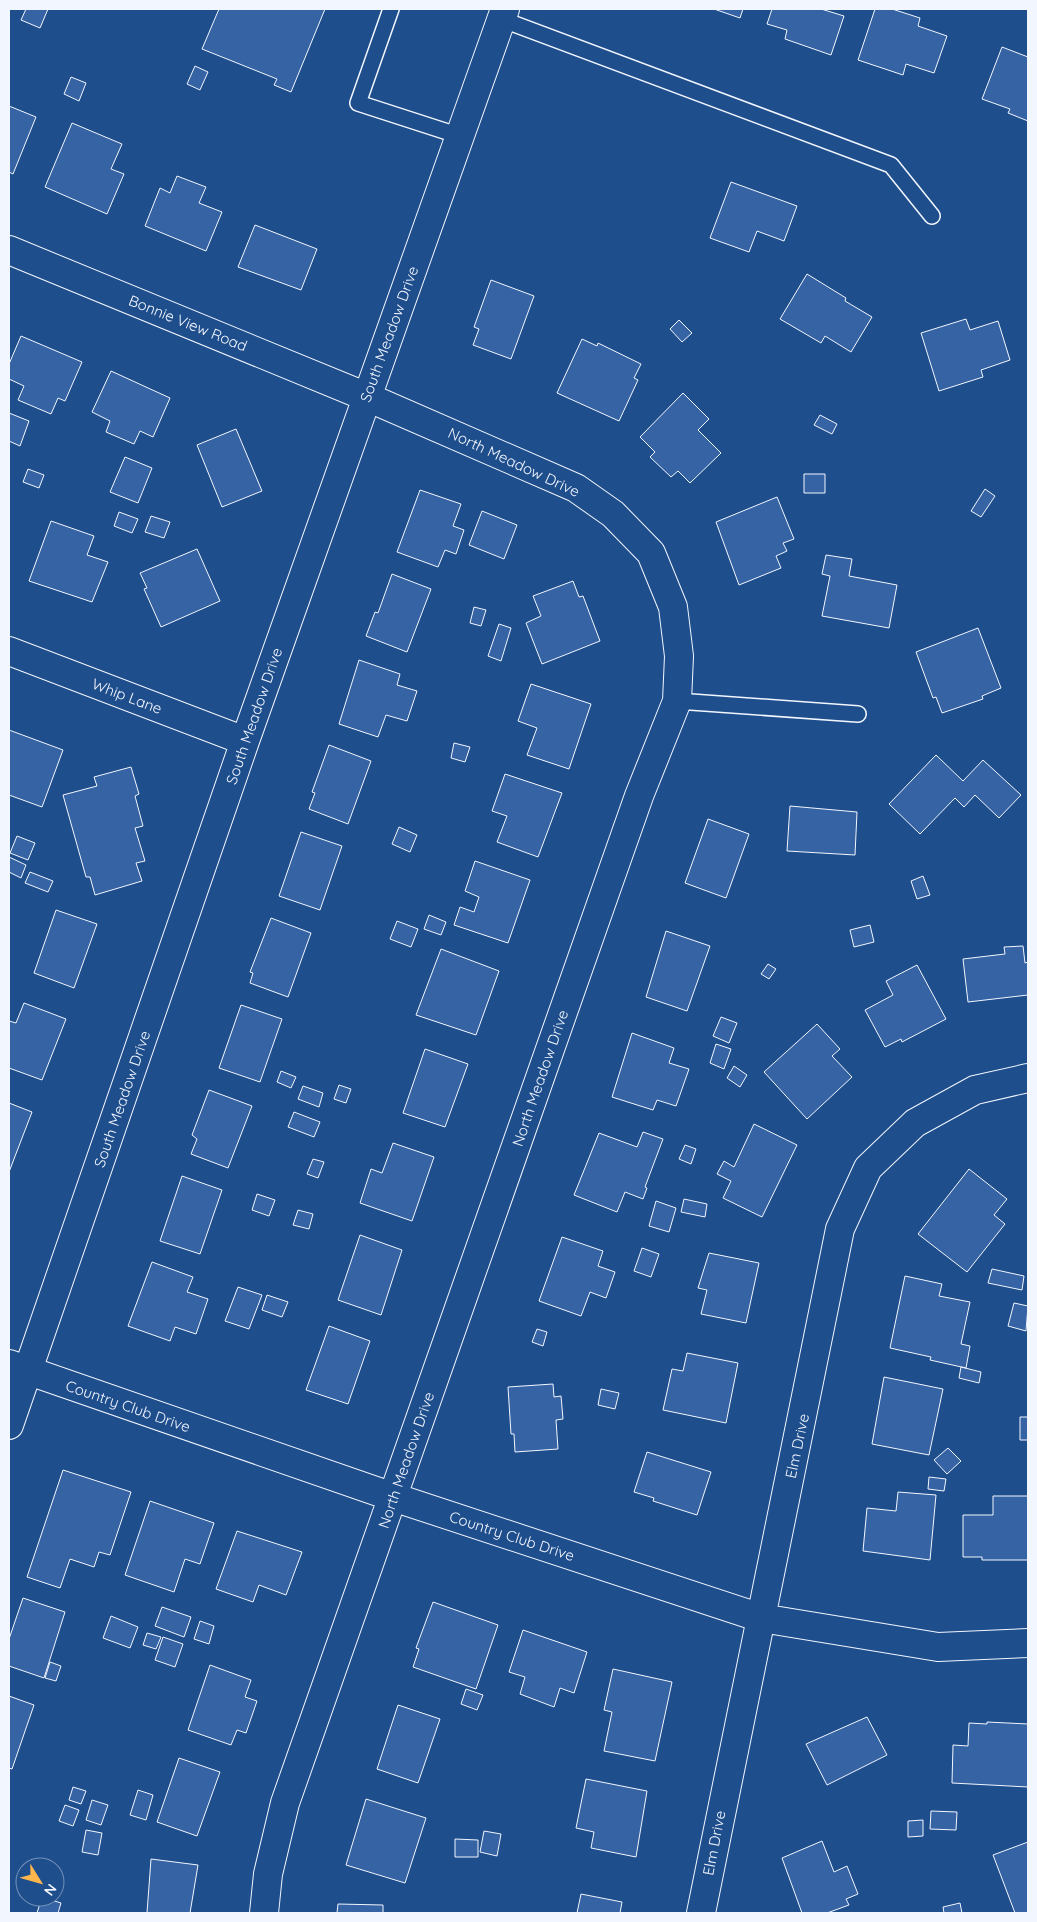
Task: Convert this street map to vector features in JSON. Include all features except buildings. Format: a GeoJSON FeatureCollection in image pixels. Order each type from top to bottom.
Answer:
{"type":"FeatureCollection","features":[{"type":"Feature","properties":{"kind":"street","name":"South Meadow Drive"},"geometry":{"type":"LineString","coordinates":[[9,1425],[18,1368],[245,741],[503,14]]}},
{"type":"Feature","properties":{"kind":"street","name":"Bonnie View Road"},"geometry":{"type":"LineString","coordinates":[[9,250],[367,397]]}},
{"type":"Feature","properties":{"kind":"street","name":"North Meadow Drive"},"geometry":{"type":"LineString","coordinates":[[264,1913],[268,1874],[285,1803],[639,796],[678,701],[679,656],[673,607],[651,553],[613,514],[576,488],[367,397]]}},
{"type":"Feature","properties":{"kind":"street","name":"Whip Lane"},"geometry":{"type":"LineString","coordinates":[[9,651],[245,741]]}},
{"type":"Feature","properties":{"kind":"street","name":"Elm Drive"},"geometry":{"type":"LineString","coordinates":[[701,1913],[840,1229],[868,1168],[915,1123],[975,1090],[1028,1078]]}},
{"type":"Feature","properties":{"kind":"street","name":"Country Club Drive"},"geometry":{"type":"LineString","coordinates":[[18,1368],[393,1497],[761,1618],[938,1647],[1028,1642]]}},
{"type":"Feature","properties":{"kind":"lane"},"geometry":{"type":"LineString","coordinates":[[391,9],[358,103],[460,136]]}},
{"type":"Feature","properties":{"kind":"lane"},"geometry":{"type":"LineString","coordinates":[[503,14],[891,165],[932,216]]}},
{"type":"Feature","properties":{"kind":"lane"},"geometry":{"type":"LineString","coordinates":[[678,701],[858,714]]}}]}
